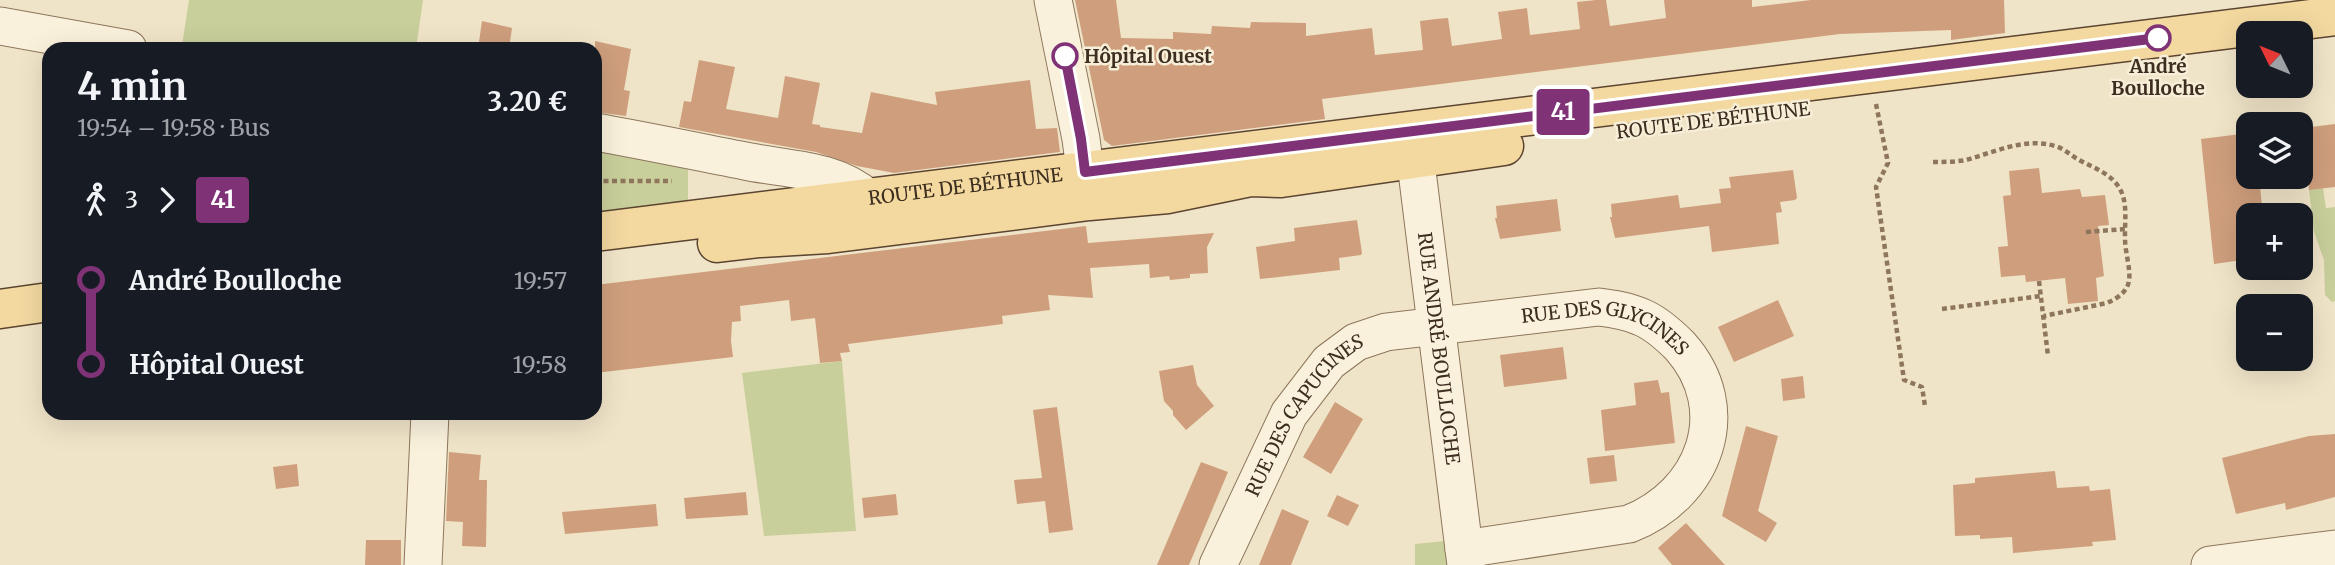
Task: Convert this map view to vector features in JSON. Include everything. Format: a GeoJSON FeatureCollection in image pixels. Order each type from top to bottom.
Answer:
{"type":"FeatureCollection","features":[{"type":"Feature","properties":{"kind":"main road","name":"ROUTE DE BÉTHUNE"},"geometry":{"type":"LineString","coordinates":[[602,232],[760,224],[1087,187],[1168,194],[1251,177],[1281,178],[1414,145],[2335,16]]}},
{"type":"Feature","properties":{"kind":"main road"},"geometry":{"type":"LineString","coordinates":[[2314,43],[2335,41]]}},
{"type":"Feature","properties":{"kind":"main road","name":"ROUTE DE BÉTHUNE"},"geometry":{"type":"LineString","coordinates":[[1414,145],[1875,99],[2236,54]]}},
{"type":"Feature","properties":{"kind":"main road","name":"ROUTE DE BÉTHUNE"},"geometry":{"type":"LineString","coordinates":[[602,257],[760,224]]}},
{"type":"Feature","properties":{"kind":"main road"},"geometry":{"type":"LineString","coordinates":[[0,309],[42,303]]}},
{"type":"Feature","properties":{"kind":"main road"},"geometry":{"type":"LineString","coordinates":[[0,333],[42,328]]}},
{"type":"Feature","properties":{"kind":"street"},"geometry":{"type":"LineString","coordinates":[[1054,0],[1081,139],[1087,187]]}},
{"type":"Feature","properties":{"kind":"street"},"geometry":{"type":"LineString","coordinates":[[0,26],[89,42]]}},
{"type":"Feature","properties":{"kind":"street"},"geometry":{"type":"LineString","coordinates":[[602,133],[798,169],[838,179],[847,182],[870,213]]}},
{"type":"Feature","properties":{"kind":"street","name":"RUE ANDRÉ BOULLOCHE"},"geometry":{"type":"LineString","coordinates":[[1414,145],[1465,557]]}},
{"type":"Feature","properties":{"kind":"street"},"geometry":{"type":"LineString","coordinates":[[750,162],[757,189],[760,224]]}},
{"type":"Feature","properties":{"kind":"street","name":"RUE DES GLYCINES"},"geometry":{"type":"LineString","coordinates":[[1437,327],[1599,307],[1621,310],[1642,317],[1673,339],[1688,355],[1705,390],[1709,414],[1708,434],[1702,456],[1692,475],[1677,494],[1646,517],[1629,524],[1465,557]]}},
{"type":"Feature","properties":{"kind":"street","name":"RUE DES CAPUCINES"},"geometry":{"type":"LineString","coordinates":[[1218,565],[1289,414],[1329,362],[1356,342],[1386,332],[1437,327]]}},
{"type":"Feature","properties":{"kind":"street"},"geometry":{"type":"LineString","coordinates":[[423,565],[430,420]]}},
{"type":"Feature","properties":{"kind":"street"},"geometry":{"type":"LineString","coordinates":[[2210,565],[2335,550]]}},
{"type":"Feature","properties":{"kind":"path"},"geometry":{"type":"LineString","coordinates":[[1875,99],[1888,163],[1876,187],[1904,380],[1922,387],[1925,406]]}},
{"type":"Feature","properties":{"kind":"path"},"geometry":{"type":"LineString","coordinates":[[1933,162],[1962,161],[2014,145],[2038,143],[2057,146],[2109,176],[2119,188],[2124,199],[2125,248],[2130,277],[2127,288],[2107,303],[2044,316]]}},
{"type":"Feature","properties":{"kind":"path"},"geometry":{"type":"LineString","coordinates":[[602,181],[673,181]]}},
{"type":"Feature","properties":{"kind":"path"},"geometry":{"type":"LineString","coordinates":[[2086,232],[2126,229]]}},
{"type":"Feature","properties":{"kind":"path"},"geometry":{"type":"LineString","coordinates":[[2039,281],[2048,356]]}},
{"type":"Feature","properties":{"kind":"path"},"geometry":{"type":"LineString","coordinates":[[1942,309],[2041,296]]}},
{"type":"Feature","properties":{"kind":"green space"},"geometry":{"type":"Polygon","coordinates":[[[189,0],[423,0],[417,42],[182,42],[189,0]]]}},
{"type":"Feature","properties":{"kind":"green space"},"geometry":{"type":"Polygon","coordinates":[[[602,151],[688,167],[688,201],[602,211],[602,151]]]}},
{"type":"Feature","properties":{"kind":"green space"},"geometry":{"type":"Polygon","coordinates":[[[2323,188],[2326,208],[2335,207],[2335,301],[2332,302],[2325,295],[2324,260],[2314,232],[2313,203],[2311,203],[2309,190],[2323,188]]]}},
{"type":"Feature","properties":{"kind":"green space"},"geometry":{"type":"Polygon","coordinates":[[[842,361],[856,531],[764,536],[742,373],[842,361]]]}},
{"type":"Feature","properties":{"kind":"green space"},"geometry":{"type":"Polygon","coordinates":[[[1445,541],[1448,565],[1415,565],[1415,544],[1445,541]]]}},
{"type":"Feature","properties":{"kind":"building"},"geometry":{"type":"Polygon","coordinates":[[[1075,0],[1116,0],[1121,38],[1173,39],[1173,32],[1211,34],[1212,26],[1250,28],[1251,22],[1306,23],[1306,36],[1372,28],[1375,55],[1423,50],[1420,21],[1448,18],[1452,46],[1502,39],[1498,12],[1527,8],[1530,35],[1580,29],[1577,2],[1596,0],[1606,0],[1610,26],[1666,18],[1664,0],[1752,0],[1752,7],[1811,0],[2004,0],[2005,33],[1951,40],[1951,30],[1840,34],[1322,99],[1325,119],[1112,146],[1104,140],[1075,0]]]}},
{"type":"Feature","properties":{"kind":"building"},"geometry":{"type":"Polygon","coordinates":[[[482,21],[512,28],[510,42],[479,42],[482,21]]]}},
{"type":"Feature","properties":{"kind":"building"},"geometry":{"type":"Polygon","coordinates":[[[602,43],[631,49],[624,90],[630,91],[626,116],[602,113],[602,43]]]}},
{"type":"Feature","properties":{"kind":"building"},"geometry":{"type":"Polygon","coordinates":[[[699,60],[735,67],[726,109],[778,118],[785,76],[820,83],[812,124],[862,133],[871,92],[937,105],[935,92],[1030,80],[1036,129],[1057,128],[1060,152],[894,173],[857,166],[816,152],[679,127],[684,101],[691,102],[699,60]]]}},
{"type":"Feature","properties":{"kind":"building"},"geometry":{"type":"Polygon","coordinates":[[[2335,124],[2335,187],[2309,190],[2313,189],[2313,127],[2335,124]]]}},
{"type":"Feature","properties":{"kind":"building"},"geometry":{"type":"Polygon","coordinates":[[[2236,135],[2236,189],[2260,189],[2262,203],[2236,203],[2236,261],[2214,264],[2201,139],[2236,135]]]}},
{"type":"Feature","properties":{"kind":"building"},"geometry":{"type":"Polygon","coordinates":[[[2039,168],[2042,193],[2080,189],[2082,197],[2105,195],[2109,225],[2098,226],[2104,276],[2096,278],[2098,301],[2068,304],[2065,278],[2026,282],[2025,275],[2001,277],[1998,247],[2008,246],[2003,196],[2011,195],[2009,171],[2039,168]]]}},
{"type":"Feature","properties":{"kind":"building"},"geometry":{"type":"Polygon","coordinates":[[[1793,170],[1797,198],[1780,202],[1782,212],[1776,213],[1779,244],[1712,252],[1709,226],[1615,238],[1610,217],[1611,204],[1678,195],[1680,208],[1721,203],[1719,189],[1731,188],[1729,177],[1793,170]]]}},
{"type":"Feature","properties":{"kind":"building"},"geometry":{"type":"Polygon","coordinates":[[[1557,199],[1561,231],[1500,239],[1495,218],[1496,206],[1557,199]]]}},
{"type":"Feature","properties":{"kind":"building"},"geometry":{"type":"Polygon","coordinates":[[[1357,220],[1362,253],[1339,258],[1340,270],[1260,279],[1256,247],[1295,241],[1294,228],[1357,220]]]}},
{"type":"Feature","properties":{"kind":"building"},"geometry":{"type":"Polygon","coordinates":[[[1086,226],[1088,243],[1214,233],[1207,247],[1208,273],[1190,274],[1190,278],[1170,280],[1169,276],[1150,278],[1149,264],[1090,268],[1093,298],[1048,295],[1050,310],[1002,316],[1003,324],[848,344],[850,352],[840,353],[842,361],[820,363],[815,318],[791,321],[789,300],[740,306],[741,321],[732,322],[733,357],[602,372],[602,284],[1086,226]]]}},
{"type":"Feature","properties":{"kind":"building"},"geometry":{"type":"Polygon","coordinates":[[[1778,300],[1794,336],[1734,362],[1718,327],[1778,300]]]}},
{"type":"Feature","properties":{"kind":"building"},"geometry":{"type":"Polygon","coordinates":[[[1563,347],[1567,379],[1504,387],[1500,355],[1563,347]]]}},
{"type":"Feature","properties":{"kind":"building"},"geometry":{"type":"Polygon","coordinates":[[[1193,365],[1197,385],[1214,406],[1186,430],[1164,401],[1159,371],[1193,365]]]}},
{"type":"Feature","properties":{"kind":"building"},"geometry":{"type":"Polygon","coordinates":[[[1803,376],[1805,398],[1783,401],[1781,379],[1803,376]]]}},
{"type":"Feature","properties":{"kind":"building"},"geometry":{"type":"Polygon","coordinates":[[[1658,380],[1661,393],[1669,392],[1675,443],[1605,451],[1601,410],[1636,405],[1634,383],[1658,380]]]}},
{"type":"Feature","properties":{"kind":"building"},"geometry":{"type":"Polygon","coordinates":[[[1335,402],[1363,419],[1331,474],[1303,457],[1335,402]]]}},
{"type":"Feature","properties":{"kind":"building"},"geometry":{"type":"Polygon","coordinates":[[[1057,407],[1073,530],[1049,533],[1045,501],[1017,504],[1014,480],[1042,478],[1033,410],[1057,407]]]}},
{"type":"Feature","properties":{"kind":"building"},"geometry":{"type":"Polygon","coordinates":[[[1746,426],[1778,436],[1758,511],[1777,523],[1766,542],[1722,516],[1746,426]]]}},
{"type":"Feature","properties":{"kind":"building"},"geometry":{"type":"Polygon","coordinates":[[[2335,434],[2335,497],[2286,510],[2285,503],[2236,514],[2222,458],[2309,436],[2335,434]]]}},
{"type":"Feature","properties":{"kind":"building"},"geometry":{"type":"Polygon","coordinates":[[[449,452],[481,455],[479,480],[487,480],[486,547],[462,546],[463,522],[446,521],[449,452]]]}},
{"type":"Feature","properties":{"kind":"building"},"geometry":{"type":"Polygon","coordinates":[[[1614,455],[1617,481],[1590,484],[1587,458],[1614,455]]]}},
{"type":"Feature","properties":{"kind":"building"},"geometry":{"type":"Polygon","coordinates":[[[1201,462],[1228,472],[1189,565],[1157,565],[1201,462]]]}},
{"type":"Feature","properties":{"kind":"building"},"geometry":{"type":"Polygon","coordinates":[[[297,464],[299,486],[276,489],[273,467],[297,464]]]}},
{"type":"Feature","properties":{"kind":"building"},"geometry":{"type":"Polygon","coordinates":[[[2055,471],[2057,488],[2089,486],[2090,491],[2110,489],[2116,540],[2092,542],[2093,546],[2013,553],[2012,537],[1980,539],[1980,535],[1955,536],[1953,485],[1975,483],[1975,478],[2055,471]]]}},
{"type":"Feature","properties":{"kind":"building"},"geometry":{"type":"Polygon","coordinates":[[[746,492],[748,515],[686,519],[684,498],[746,492]]]}},
{"type":"Feature","properties":{"kind":"building"},"geometry":{"type":"Polygon","coordinates":[[[896,494],[898,515],[864,518],[862,498],[896,494]]]}},
{"type":"Feature","properties":{"kind":"building"},"geometry":{"type":"Polygon","coordinates":[[[1337,495],[1359,505],[1348,526],[1327,516],[1337,495]]]}},
{"type":"Feature","properties":{"kind":"building"},"geometry":{"type":"Polygon","coordinates":[[[656,504],[658,526],[565,534],[562,512],[656,504]]]}},
{"type":"Feature","properties":{"kind":"building"},"geometry":{"type":"Polygon","coordinates":[[[1282,509],[1309,521],[1291,565],[1259,565],[1282,509]]]}},
{"type":"Feature","properties":{"kind":"building"},"geometry":{"type":"Polygon","coordinates":[[[1686,523],[1725,565],[1672,565],[1658,548],[1686,523]]]}},
{"type":"Feature","properties":{"kind":"building"},"geometry":{"type":"Polygon","coordinates":[[[366,540],[401,540],[401,565],[365,565],[366,540]]]}},
{"type":"Feature","properties":{"kind":"bus line","name":"41"},"geometry":{"type":"LineString","coordinates":[[1065,56],[1085,172],[2158,38]]}},
{"type":"Feature","properties":{"kind":"place","name":"André Boulloche"},"geometry":{"type":"Point","coordinates":[2158,38]}},
{"type":"Feature","properties":{"kind":"place","name":"Hôpital Ouest"},"geometry":{"type":"Point","coordinates":[1065,56]}}]}
